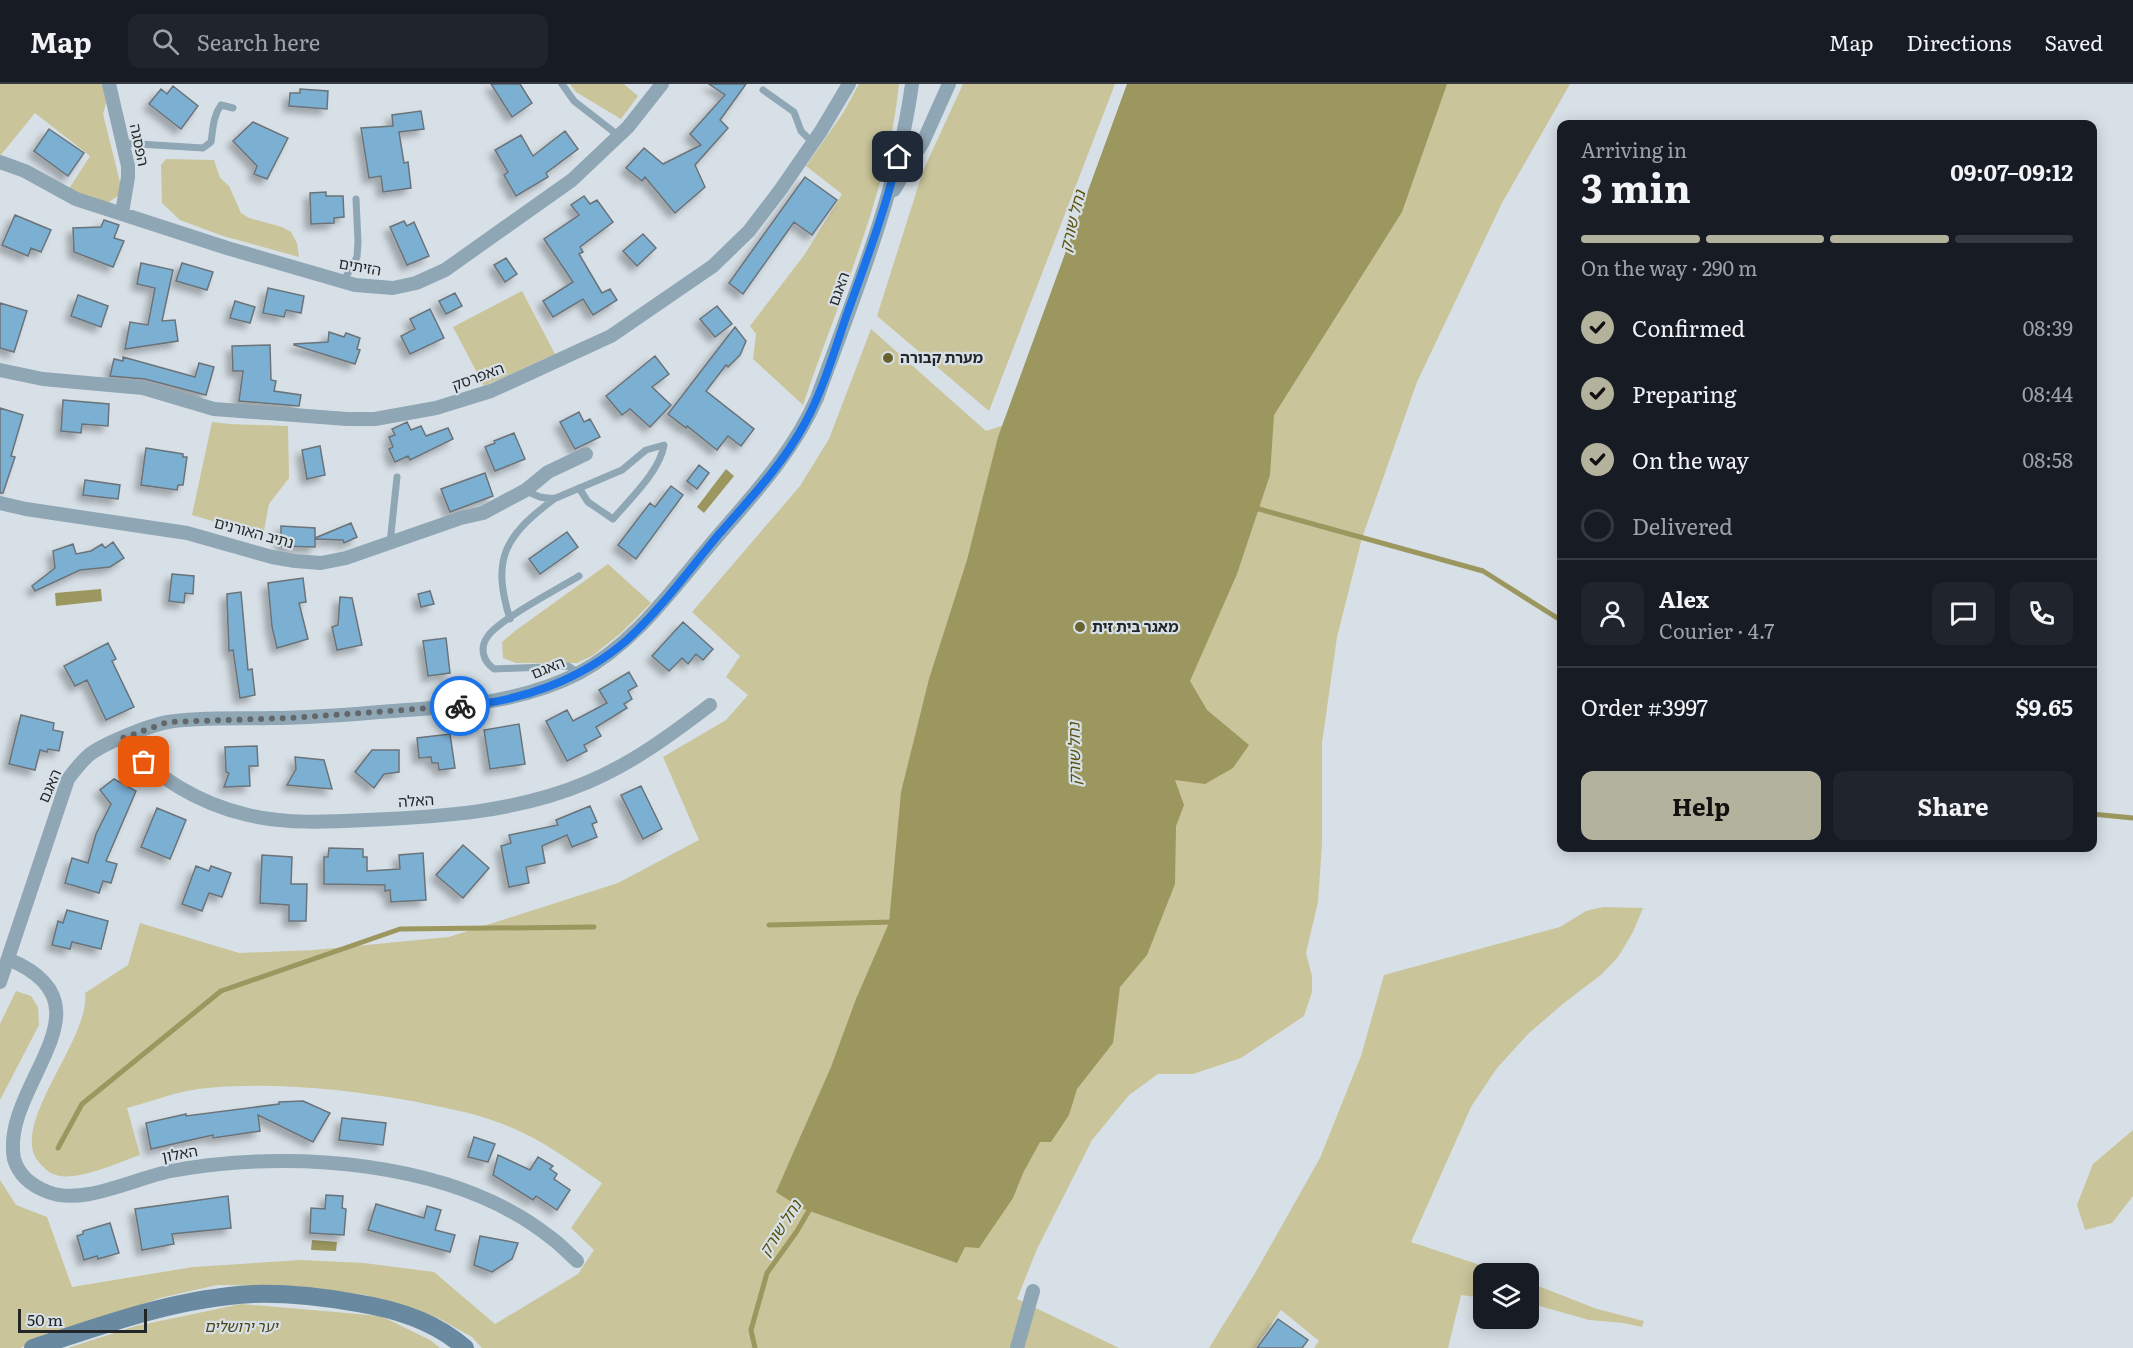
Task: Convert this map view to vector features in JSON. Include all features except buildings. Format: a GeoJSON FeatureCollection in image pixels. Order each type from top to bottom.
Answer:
{"type":"FeatureCollection","features":[{"type":"Feature","properties":{"kind":"main road"},"geometry":{"type":"LineString","coordinates":[[33,1348],[137,1314],[175,1305],[225,1297],[282,1294],[365,1304],[408,1315],[435,1328],[465,1348]]}},
{"type":"Feature","properties":{"kind":"street","name":"הפסגה"},"geometry":{"type":"LineString","coordinates":[[109,84],[128,177],[122,213]]}},
{"type":"Feature","properties":{"kind":"street","name":"הזיתים"},"geometry":{"type":"LineString","coordinates":[[0,162],[25,171],[76,199],[227,249],[368,288],[393,288],[416,283],[436,275],[567,184],[619,136],[662,84]]}},
{"type":"Feature","properties":{"kind":"street","name":"האפרסק"},"geometry":{"type":"LineString","coordinates":[[0,370],[43,379],[143,388],[214,409],[366,419],[436,408],[491,391],[611,336],[713,266],[749,231],[781,189],[813,144],[849,84]]}},
{"type":"Feature","properties":{"kind":"street","name":"האגם"},"geometry":{"type":"LineString","coordinates":[[0,982],[68,779],[90,754],[101,747],[168,722],[309,717],[470,705],[530,693],[579,673],[612,652],[639,628],[757,490],[794,442],[817,398],[887,198],[903,136],[912,84]]}},
{"type":"Feature","properties":{"kind":"street"},"geometry":{"type":"LineString","coordinates":[[887,198],[923,142],[949,84]]}},
{"type":"Feature","properties":{"kind":"street","name":"נתיב האורנים"},"geometry":{"type":"LineString","coordinates":[[0,503],[26,509],[187,533],[295,561],[321,563],[346,558],[461,518],[483,513],[526,490],[548,472],[586,454]]}},
{"type":"Feature","properties":{"kind":"street","name":"האלה"},"geometry":{"type":"LineString","coordinates":[[123,738],[144,762],[174,784],[229,810],[287,821],[390,819],[497,808],[560,792],[611,771],[633,759],[711,705]]}},
{"type":"Feature","properties":{"kind":"street","name":"האלון"},"geometry":{"type":"LineString","coordinates":[[8,959],[37,975],[49,991],[55,1010],[52,1032],[19,1100],[10,1134],[11,1150],[16,1165],[24,1178],[36,1188],[51,1194],[69,1196],[90,1194],[169,1172],[224,1163],[279,1160],[333,1162],[384,1169],[433,1180],[466,1192],[516,1214],[550,1236],[577,1261]]}},
{"type":"Feature","properties":{"kind":"street"},"geometry":{"type":"LineString","coordinates":[[1017,1348],[1033,1291]]}},
{"type":"Feature","properties":{"kind":"lane"},"geometry":{"type":"LineString","coordinates":[[562,84],[574,101],[619,136]]}},
{"type":"Feature","properties":{"kind":"lane"},"geometry":{"type":"LineString","coordinates":[[763,90],[795,112],[801,131],[813,144]]}},
{"type":"Feature","properties":{"kind":"lane"},"geometry":{"type":"LineString","coordinates":[[122,143],[203,148],[211,142],[216,113],[221,105],[233,108]]}},
{"type":"Feature","properties":{"kind":"lane"},"geometry":{"type":"LineString","coordinates":[[344,282],[357,257],[356,199]]}},
{"type":"Feature","properties":{"kind":"lane"},"geometry":{"type":"LineString","coordinates":[[510,619],[501,583],[501,565],[510,542],[531,517],[556,498],[579,488],[622,470],[646,450],[664,445],[663,454],[656,466],[613,519],[588,502],[579,488]]}},
{"type":"Feature","properties":{"kind":"lane"},"geometry":{"type":"LineString","coordinates":[[390,543],[397,477]]}},
{"type":"Feature","properties":{"kind":"lane"},"geometry":{"type":"LineString","coordinates":[[526,490],[547,499],[556,498]]}},
{"type":"Feature","properties":{"kind":"lane"},"geometry":{"type":"LineString","coordinates":[[579,576],[510,619],[488,636],[483,653],[486,663],[494,669],[568,666],[579,673]]}},
{"type":"Feature","properties":{"kind":"green space"},"geometry":{"type":"Polygon","coordinates":[[[0,84],[101,84],[110,89],[103,114],[121,186],[118,196],[101,207],[63,198],[90,156],[35,113],[0,156],[0,84]]]}},
{"type":"Feature","properties":{"kind":"green space"},"geometry":{"type":"Polygon","coordinates":[[[570,84],[624,84],[638,96],[621,119],[576,92],[570,84]]]}},
{"type":"Feature","properties":{"kind":"green space"},"geometry":{"type":"Polygon","coordinates":[[[859,84],[899,84],[893,125],[873,207],[803,405],[753,359],[756,334],[750,326],[805,254],[842,194],[806,166],[843,113],[859,84]]]}},
{"type":"Feature","properties":{"kind":"green space"},"geometry":{"type":"Polygon","coordinates":[[[963,84],[1115,84],[989,411],[877,316],[923,171],[963,84]]]}},
{"type":"Feature","properties":{"kind":"green space"},"geometry":{"type":"Polygon","coordinates":[[[1333,84],[1570,84],[1502,203],[1417,382],[1362,538],[1337,637],[1322,743],[1322,843],[1318,902],[1306,953],[1312,976],[1312,992],[1304,1016],[1241,1058],[1193,1074],[1158,1074],[1129,1095],[1092,1140],[1037,1249],[1017,1299],[1119,1348],[482,1348],[472,1337],[438,1318],[366,1295],[295,1286],[217,1285],[160,1298],[20,1348],[0,1348],[0,1180],[16,1205],[47,1217],[72,1287],[193,1267],[301,1260],[364,1263],[434,1272],[495,1324],[578,1274],[594,1250],[571,1228],[602,1183],[553,1150],[514,1129],[479,1116],[412,1101],[359,1093],[278,1086],[189,1090],[127,1108],[140,1155],[86,1174],[65,1176],[50,1173],[38,1161],[32,1145],[34,1125],[42,1103],[76,1033],[84,1012],[85,993],[128,965],[140,923],[239,953],[314,950],[449,937],[618,883],[699,840],[663,757],[726,720],[748,695],[726,677],[740,656],[692,612],[800,486],[829,439],[871,329],[986,431],[1186,366],[1333,84]]]}},
{"type":"Feature","properties":{"kind":"green space"},"geometry":{"type":"Polygon","coordinates":[[[166,159],[214,160],[220,178],[229,186],[241,213],[249,218],[282,227],[291,232],[297,243],[299,257],[223,236],[180,220],[162,203],[161,165],[166,159]]]}},
{"type":"Feature","properties":{"kind":"green space"},"geometry":{"type":"Polygon","coordinates":[[[522,291],[555,354],[484,386],[453,327],[522,291]]]}},
{"type":"Feature","properties":{"kind":"green space"},"geometry":{"type":"Polygon","coordinates":[[[212,422],[288,426],[289,478],[269,504],[263,536],[192,515],[212,422]]]}},
{"type":"Feature","properties":{"kind":"green space"},"geometry":{"type":"Polygon","coordinates":[[[608,564],[651,603],[621,633],[592,656],[577,663],[516,663],[503,658],[502,642],[608,564]]]}},
{"type":"Feature","properties":{"kind":"green space"},"geometry":{"type":"Polygon","coordinates":[[[1603,907],[1643,908],[1633,932],[1618,957],[1602,974],[1528,1034],[1497,1068],[1471,1107],[1411,1242],[1474,1263],[1473,1297],[1461,1295],[1448,1348],[1314,1348],[1319,1341],[1281,1310],[1255,1348],[1209,1348],[1254,1275],[1320,1158],[1361,1056],[1384,975],[1560,927],[1586,911],[1603,907]]]}},
{"type":"Feature","properties":{"kind":"green space"},"geometry":{"type":"Polygon","coordinates":[[[16,991],[31,996],[38,1007],[39,1025],[0,1100],[0,1024],[16,991]]]}},
{"type":"Feature","properties":{"kind":"green space"},"geometry":{"type":"Polygon","coordinates":[[[2133,1130],[2133,1196],[2112,1223],[2085,1230],[2077,1205],[2093,1164],[2133,1130]]]}},
{"type":"Feature","properties":{"kind":"green space"},"geometry":{"type":"Polygon","coordinates":[[[1539,1286],[1597,1309],[1644,1321],[1642,1327],[1589,1320],[1539,1306],[1539,1286]]]}},
{"type":"Feature","properties":{"kind":"green space","name":"יער ירושלים"},"geometry":{"type":"Polygon","coordinates":[[[241,1304],[381,1316],[430,1340],[440,1348],[68,1348],[136,1326],[241,1304]]]}},
{"type":"Feature","properties":{"kind":"water","name":"מאגר בית זית"},"geometry":{"type":"Polygon","coordinates":[[[1127,84],[1447,84],[1402,212],[1274,415],[1270,475],[1237,574],[1190,681],[1207,710],[1249,745],[1233,768],[1205,784],[1175,780],[1184,805],[1176,826],[1175,884],[1147,955],[1120,987],[1113,1043],[1077,1089],[1069,1115],[1051,1142],[1040,1142],[1023,1173],[1013,1198],[979,1248],[965,1247],[957,1263],[801,1208],[776,1192],[831,1067],[856,999],[889,923],[901,792],[929,679],[967,560],[998,437],[1127,84]]]}},
{"type":"Feature","properties":{"kind":"water"},"geometry":{"type":"Polygon","coordinates":[[[726,469],[734,476],[704,513],[697,507],[726,469]]]}},
{"type":"Feature","properties":{"kind":"water"},"geometry":{"type":"Polygon","coordinates":[[[101,589],[102,601],[56,606],[55,593],[101,589]]]}},
{"type":"Feature","properties":{"kind":"water"},"geometry":{"type":"Polygon","coordinates":[[[312,1240],[337,1242],[336,1251],[311,1250],[312,1240]]]}},
{"type":"Feature","properties":{"kind":"waterway"},"geometry":{"type":"LineString","coordinates":[[1253,509],[1483,571],[1557,618]]}},
{"type":"Feature","properties":{"kind":"waterway"},"geometry":{"type":"LineString","coordinates":[[2097,814],[2133,818]]}},
{"type":"Feature","properties":{"kind":"waterway"},"geometry":{"type":"LineString","coordinates":[[769,925],[894,922]]}},
{"type":"Feature","properties":{"kind":"waterway"},"geometry":{"type":"LineString","coordinates":[[58,1148],[82,1104],[221,991],[400,929],[594,927]]}},
{"type":"Feature","properties":{"kind":"waterway","name":"נחל שורק"},"geometry":{"type":"LineString","coordinates":[[755,1348],[751,1330],[767,1273],[811,1207]]}},
{"type":"Feature","properties":{"kind":"way so far"},"geometry":{"type":"LineString","coordinates":[[144,762],[123,738],[168,722],[332,716],[460,706]]}},
{"type":"Feature","properties":{"kind":"place","name":"מערת קבורה"},"geometry":{"type":"Point","coordinates":[888,358]}},
{"type":"Feature","properties":{"kind":"place","name":"מאגר בית זית"},"geometry":{"type":"Point","coordinates":[1080,627]}},
{"type":"Feature","properties":{"kind":"route"},"geometry":{"type":"LineString","coordinates":[[460,706],[519,696],[561,682],[612,652],[651,615],[773,472],[794,442],[817,398],[876,232],[898,157]]}}]}
